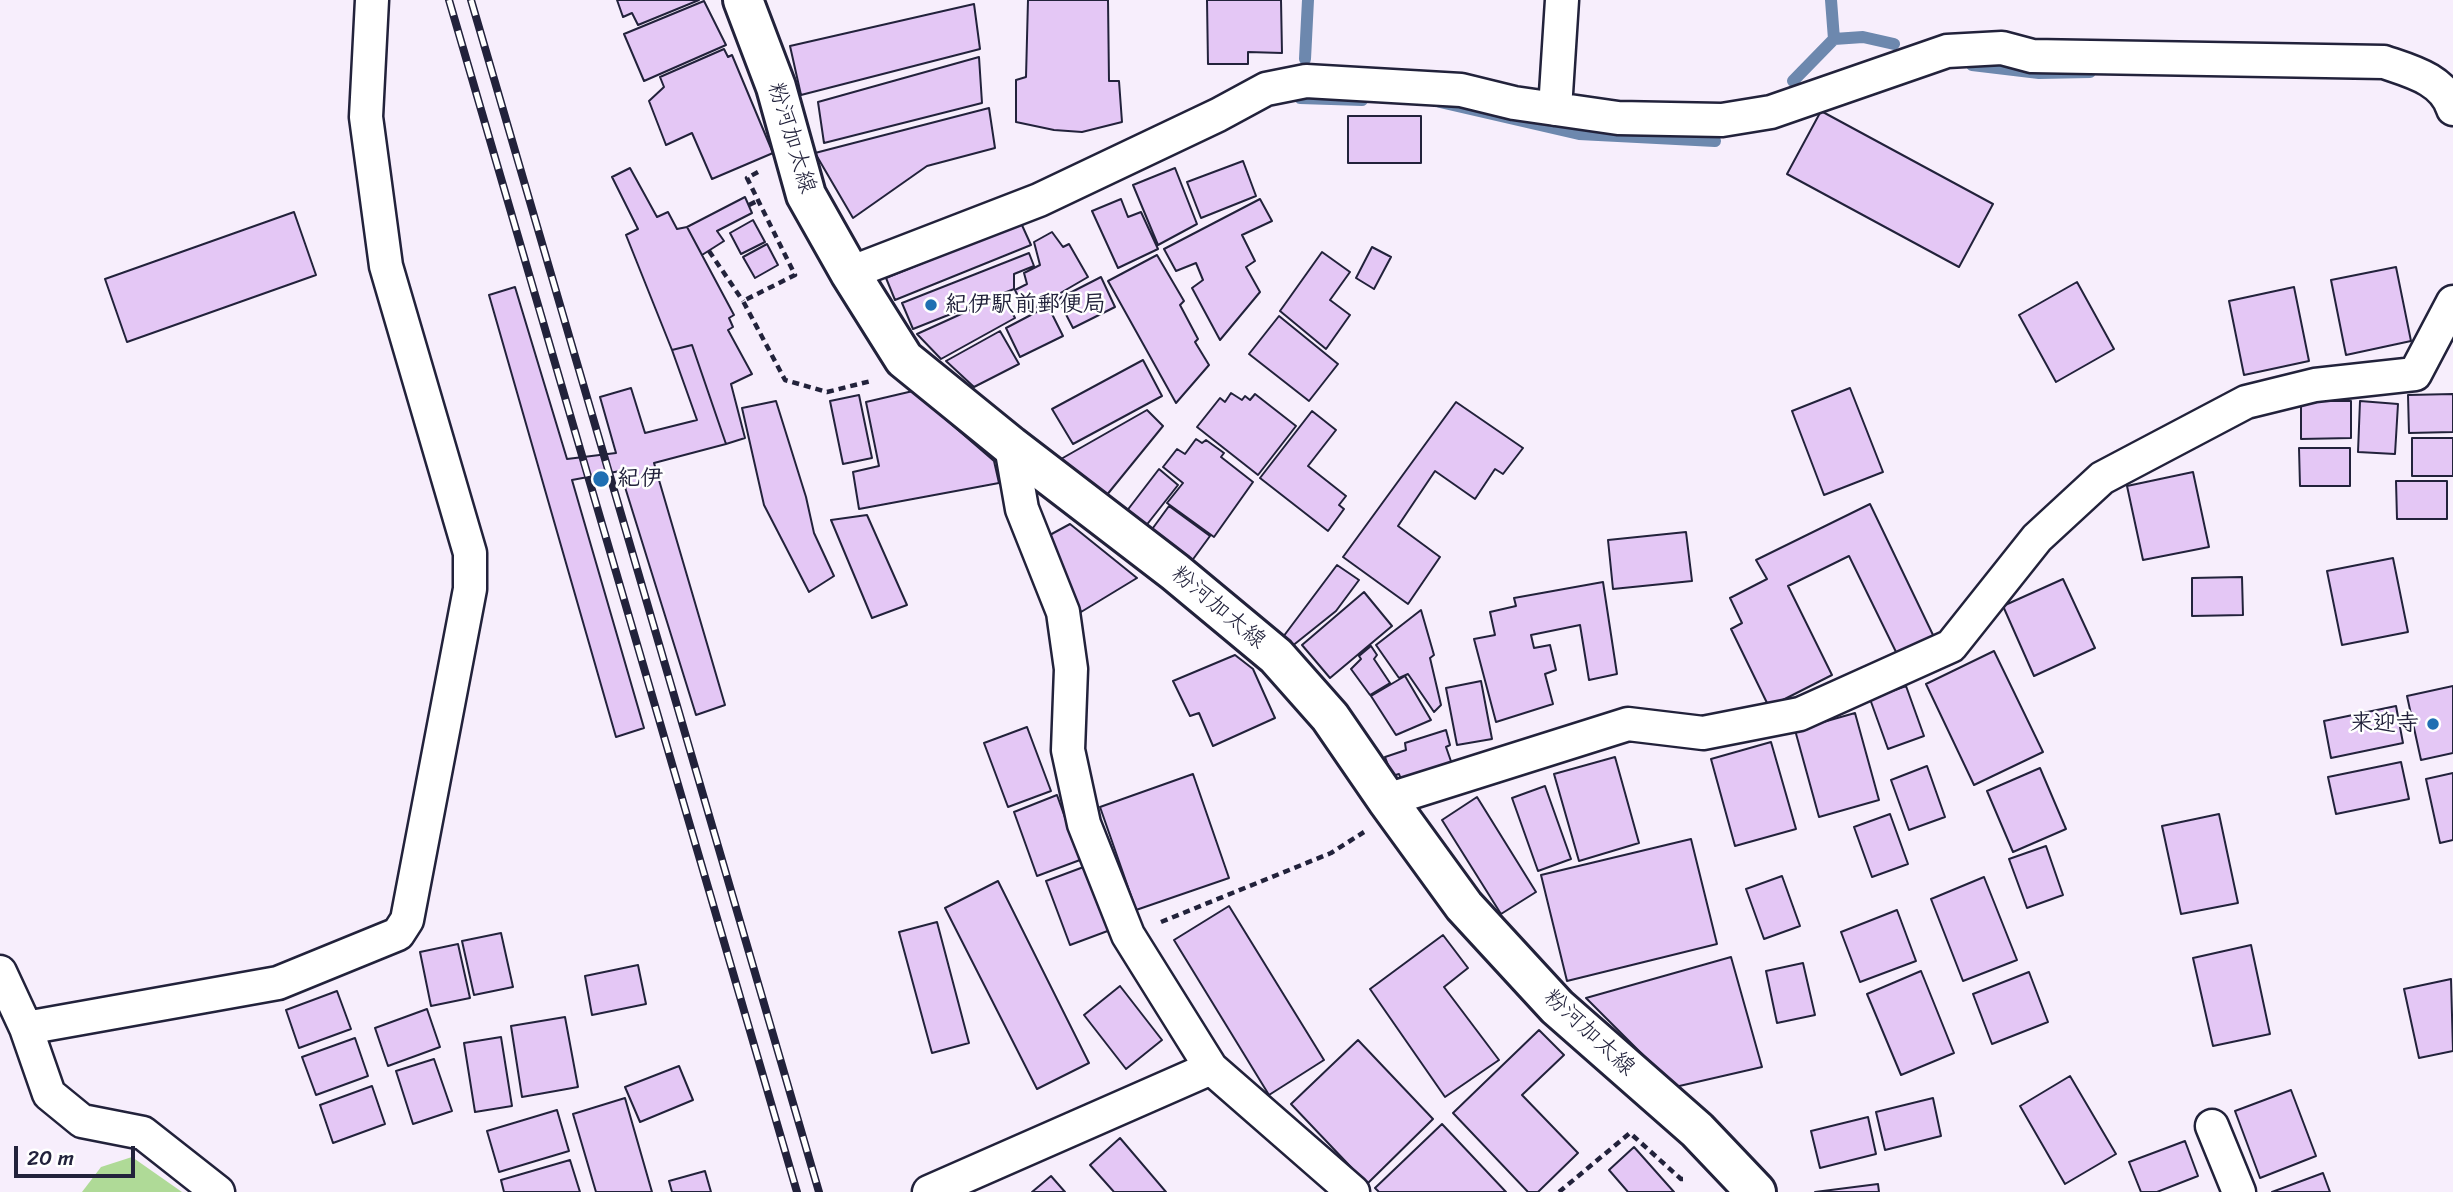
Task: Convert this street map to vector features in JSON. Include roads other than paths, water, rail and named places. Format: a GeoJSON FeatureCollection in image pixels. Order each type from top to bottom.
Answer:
{"type":"FeatureCollection","features":[{"type":"Feature","properties":{"kind":"main road","name":"粉河加太線"},"geometry":{"type":"LineString","coordinates":[[743,0],[776,88],[806,195],[850,273],[904,359],[1011,446],[1175,572],[1276,656],[1330,717],[1464,906],[1557,1007],[1698,1130],[1748,1184]]}},
{"type":"Feature","properties":{"kind":"street"},"geometry":{"type":"LineString","coordinates":[[26,1028],[278,983],[398,934],[407,920],[470,589],[470,553],[386,266],[366,117],[372,0]]}},
{"type":"Feature","properties":{"kind":"street"},"geometry":{"type":"LineString","coordinates":[[1555,109],[1562,0]]}},
{"type":"Feature","properties":{"kind":"street"},"geometry":{"type":"LineString","coordinates":[[850,273],[1039,200],[1218,115],[1266,89],[1307,81],[1461,90],[1514,103],[1618,118],[1722,120],[1771,112],[1947,51],[2002,48],[2032,56],[2384,62],[2425,75],[2450,100],[2453,109]]}},
{"type":"Feature","properties":{"kind":"street"},"geometry":{"type":"LineString","coordinates":[[1391,806],[1628,724],[1703,733],[1800,714],[1951,646],[2037,538],[2102,478],[2246,402],[2315,386],[2415,374],[2453,302]]}},
{"type":"Feature","properties":{"kind":"street"},"geometry":{"type":"LineString","coordinates":[[1011,446],[1023,509],[1063,612],[1071,669],[1068,750],[1084,824],[1128,935],[1212,1068],[1353,1192]]}},
{"type":"Feature","properties":{"kind":"street"},"geometry":{"type":"LineString","coordinates":[[0,972],[26,1028],[49,1094],[82,1121],[143,1133],[218,1192]]}},
{"type":"Feature","properties":{"kind":"street"},"geometry":{"type":"LineString","coordinates":[[929,1192],[1212,1068]]}},
{"type":"Feature","properties":{"kind":"street"},"geometry":{"type":"LineString","coordinates":[[2212,1126],[2239,1192]]}},
{"type":"Feature","properties":{"kind":"waterway"},"geometry":{"type":"LineString","coordinates":[[1305,59],[1308,0]]}},
{"type":"Feature","properties":{"kind":"waterway"},"geometry":{"type":"LineString","coordinates":[[1831,0],[1834,39],[1863,37],[1894,44]]}},
{"type":"Feature","properties":{"kind":"waterway"},"geometry":{"type":"LineString","coordinates":[[1793,81],[1834,39]]}},
{"type":"Feature","properties":{"kind":"waterway"},"geometry":{"type":"LineString","coordinates":[[1972,65],[2039,73],[2090,72]]}},
{"type":"Feature","properties":{"kind":"waterway"},"geometry":{"type":"LineString","coordinates":[[1300,98],[1362,100]]}},
{"type":"Feature","properties":{"kind":"waterway"},"geometry":{"type":"LineString","coordinates":[[1440,102],[1579,134],[1715,141]]}},
{"type":"Feature","properties":{"kind":"railway"},"geometry":{"type":"LineString","coordinates":[[449,0],[797,1192]]}},
{"type":"Feature","properties":{"kind":"railway"},"geometry":{"type":"LineString","coordinates":[[471,0],[819,1192]]}},
{"type":"Feature","properties":{"kind":"place","name":"紀伊駅前郵便局"},"geometry":{"type":"Point","coordinates":[931,305]}},
{"type":"Feature","properties":{"kind":"place","name":"紀伊"},"geometry":{"type":"Point","coordinates":[601,479]}},
{"type":"Feature","properties":{"kind":"place","name":"来迎寺"},"geometry":{"type":"Point","coordinates":[2433,724]}}]}
